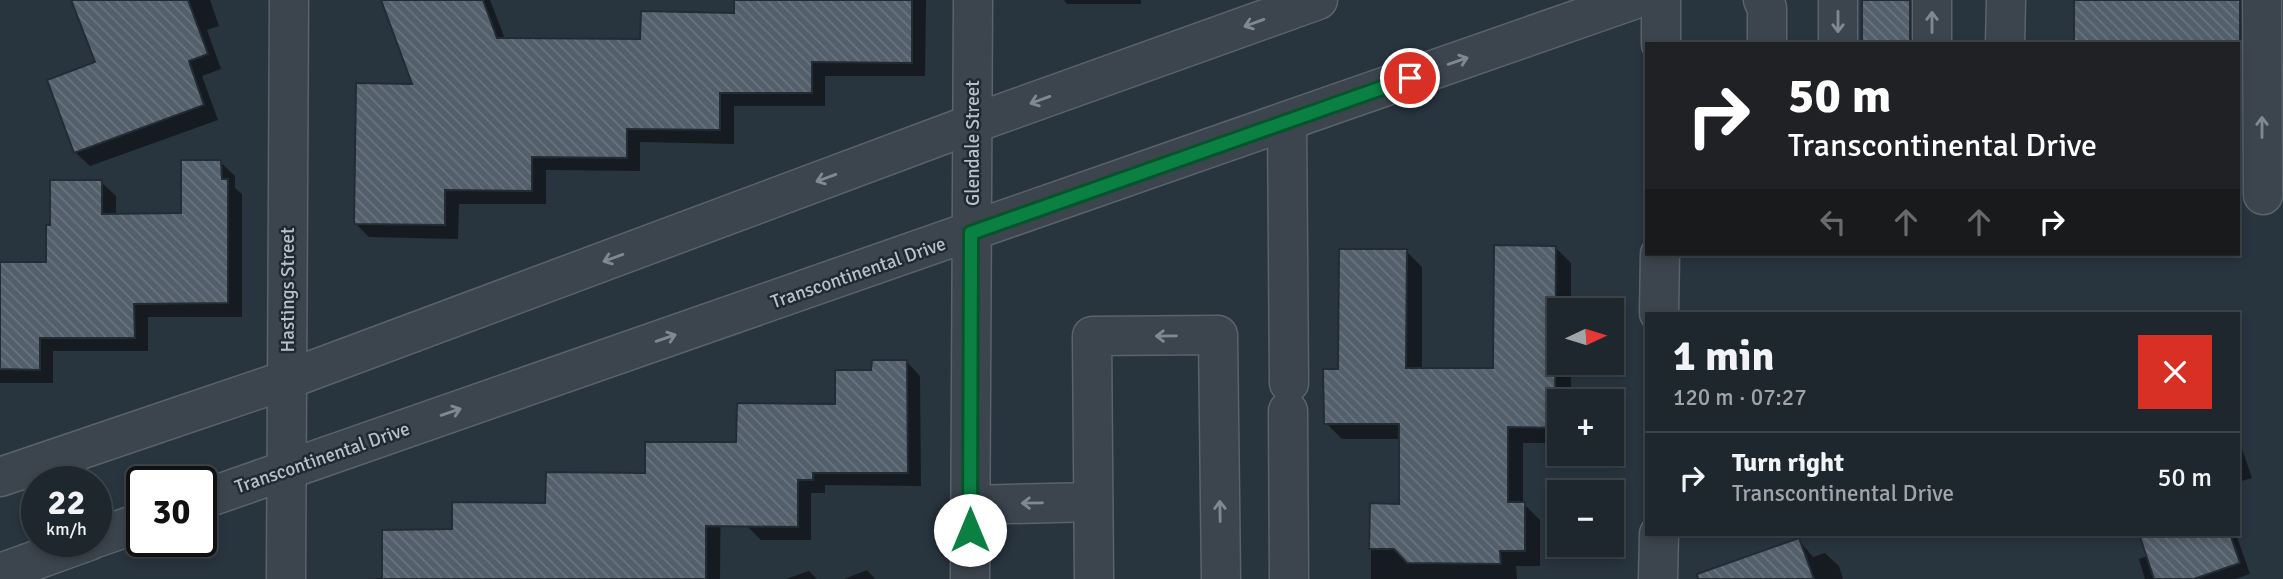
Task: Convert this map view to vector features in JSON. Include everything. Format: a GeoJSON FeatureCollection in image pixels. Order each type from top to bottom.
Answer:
{"type":"FeatureCollection","features":[{"type":"Feature","properties":{"kind":"street","name":"Hastings Street"},"geometry":{"type":"LineString","coordinates":[[286,579],[289,0]]}},
{"type":"Feature","properties":{"kind":"street","name":"Glendale Street"},"geometry":{"type":"LineString","coordinates":[[970,579],[973,0]]}},
{"type":"Feature","properties":{"kind":"street"},"geometry":{"type":"LineString","coordinates":[[0,477],[286,380],[972,124],[1318,0]]}},
{"type":"Feature","properties":{"kind":"street","name":"Transcontinental Drive"},"geometry":{"type":"LineString","coordinates":[[217,494],[1633,0]]}},
{"type":"Feature","properties":{"kind":"street"},"geometry":{"type":"LineString","coordinates":[[1661,0],[1661,42]]}},
{"type":"Feature","properties":{"kind":"street"},"geometry":{"type":"LineString","coordinates":[[1763,0],[1767,8],[1767,42]]}},
{"type":"Feature","properties":{"kind":"street"},"geometry":{"type":"LineString","coordinates":[[1838,0],[1838,42]]}},
{"type":"Feature","properties":{"kind":"street"},"geometry":{"type":"LineString","coordinates":[[1932,0],[1932,42]]}},
{"type":"Feature","properties":{"kind":"street"},"geometry":{"type":"LineString","coordinates":[[2006,0],[2006,42]]}},
{"type":"Feature","properties":{"kind":"street"},"geometry":{"type":"LineString","coordinates":[[2261,193],[2262,0]]}},
{"type":"Feature","properties":{"kind":"street"},"geometry":{"type":"LineString","coordinates":[[1287,121],[1289,579]]}},
{"type":"Feature","properties":{"kind":"street"},"geometry":{"type":"LineString","coordinates":[[1659,312],[1660,256]]}},
{"type":"Feature","properties":{"kind":"street"},"geometry":{"type":"LineString","coordinates":[[1094,579],[1092,336],[1218,335],[1221,579]]}},
{"type":"Feature","properties":{"kind":"street"},"geometry":{"type":"LineString","coordinates":[[970,505],[1093,502]]}},
{"type":"Feature","properties":{"kind":"street"},"geometry":{"type":"LineString","coordinates":[[1658,536],[1658,579]]}},
{"type":"Feature","properties":{"kind":"street"},"geometry":{"type":"LineString","coordinates":[[0,573],[44,557]]}},
{"type":"Feature","properties":{"kind":"building"},"geometry":{"type":"Polygon","coordinates":[[[71,0],[188,0],[208,54],[189,61],[204,105],[74,153],[47,80],[95,62],[71,0]]]}},
{"type":"Feature","properties":{"kind":"building"},"geometry":{"type":"Polygon","coordinates":[[[381,0],[483,0],[497,38],[640,39],[641,11],[734,13],[734,0],[912,0],[912,63],[812,62],[812,93],[720,93],[720,130],[627,129],[627,158],[532,157],[532,191],[445,190],[445,225],[354,224],[356,83],[412,84],[381,0]]]}},
{"type":"Feature","properties":{"kind":"building"},"geometry":{"type":"Polygon","coordinates":[[[1862,0],[1910,0],[1910,42],[1862,42],[1862,0]]]}},
{"type":"Feature","properties":{"kind":"building"},"geometry":{"type":"Polygon","coordinates":[[[2074,0],[2240,0],[2240,42],[2074,42],[2074,0]]]}},
{"type":"Feature","properties":{"kind":"building"},"geometry":{"type":"Polygon","coordinates":[[[181,160],[221,160],[222,179],[228,179],[228,303],[134,304],[135,338],[40,338],[40,370],[0,369],[0,262],[46,262],[46,225],[50,225],[50,180],[102,180],[102,214],[181,213],[181,160]]]}},
{"type":"Feature","properties":{"kind":"building"},"geometry":{"type":"Polygon","coordinates":[[[1494,245],[1556,246],[1556,298],[1547,298],[1547,375],[1555,375],[1555,389],[1547,389],[1547,428],[1508,427],[1508,502],[1525,502],[1525,551],[1500,551],[1501,564],[1407,563],[1394,549],[1369,549],[1370,503],[1399,504],[1399,424],[1324,424],[1323,369],[1338,369],[1339,249],[1407,249],[1406,368],[1493,368],[1494,245]]]}},
{"type":"Feature","properties":{"kind":"building"},"geometry":{"type":"Polygon","coordinates":[[[872,360],[907,360],[908,473],[813,473],[813,480],[798,480],[798,527],[706,526],[706,579],[382,579],[382,530],[452,529],[452,502],[545,503],[546,472],[645,473],[645,442],[736,442],[737,403],[835,404],[835,370],[871,370],[872,360]]]}},
{"type":"Feature","properties":{"kind":"building"},"geometry":{"type":"Polygon","coordinates":[[[2140,536],[2231,536],[2240,563],[2194,579],[2154,579],[2140,536]]]}},
{"type":"Feature","properties":{"kind":"building"},"geometry":{"type":"Polygon","coordinates":[[[1799,538],[1814,579],[1698,579],[1697,574],[1799,538]]]}},
{"type":"Feature","properties":{"kind":"route"},"geometry":{"type":"LineString","coordinates":[[970,530],[971,233],[1410,78]]}}]}
